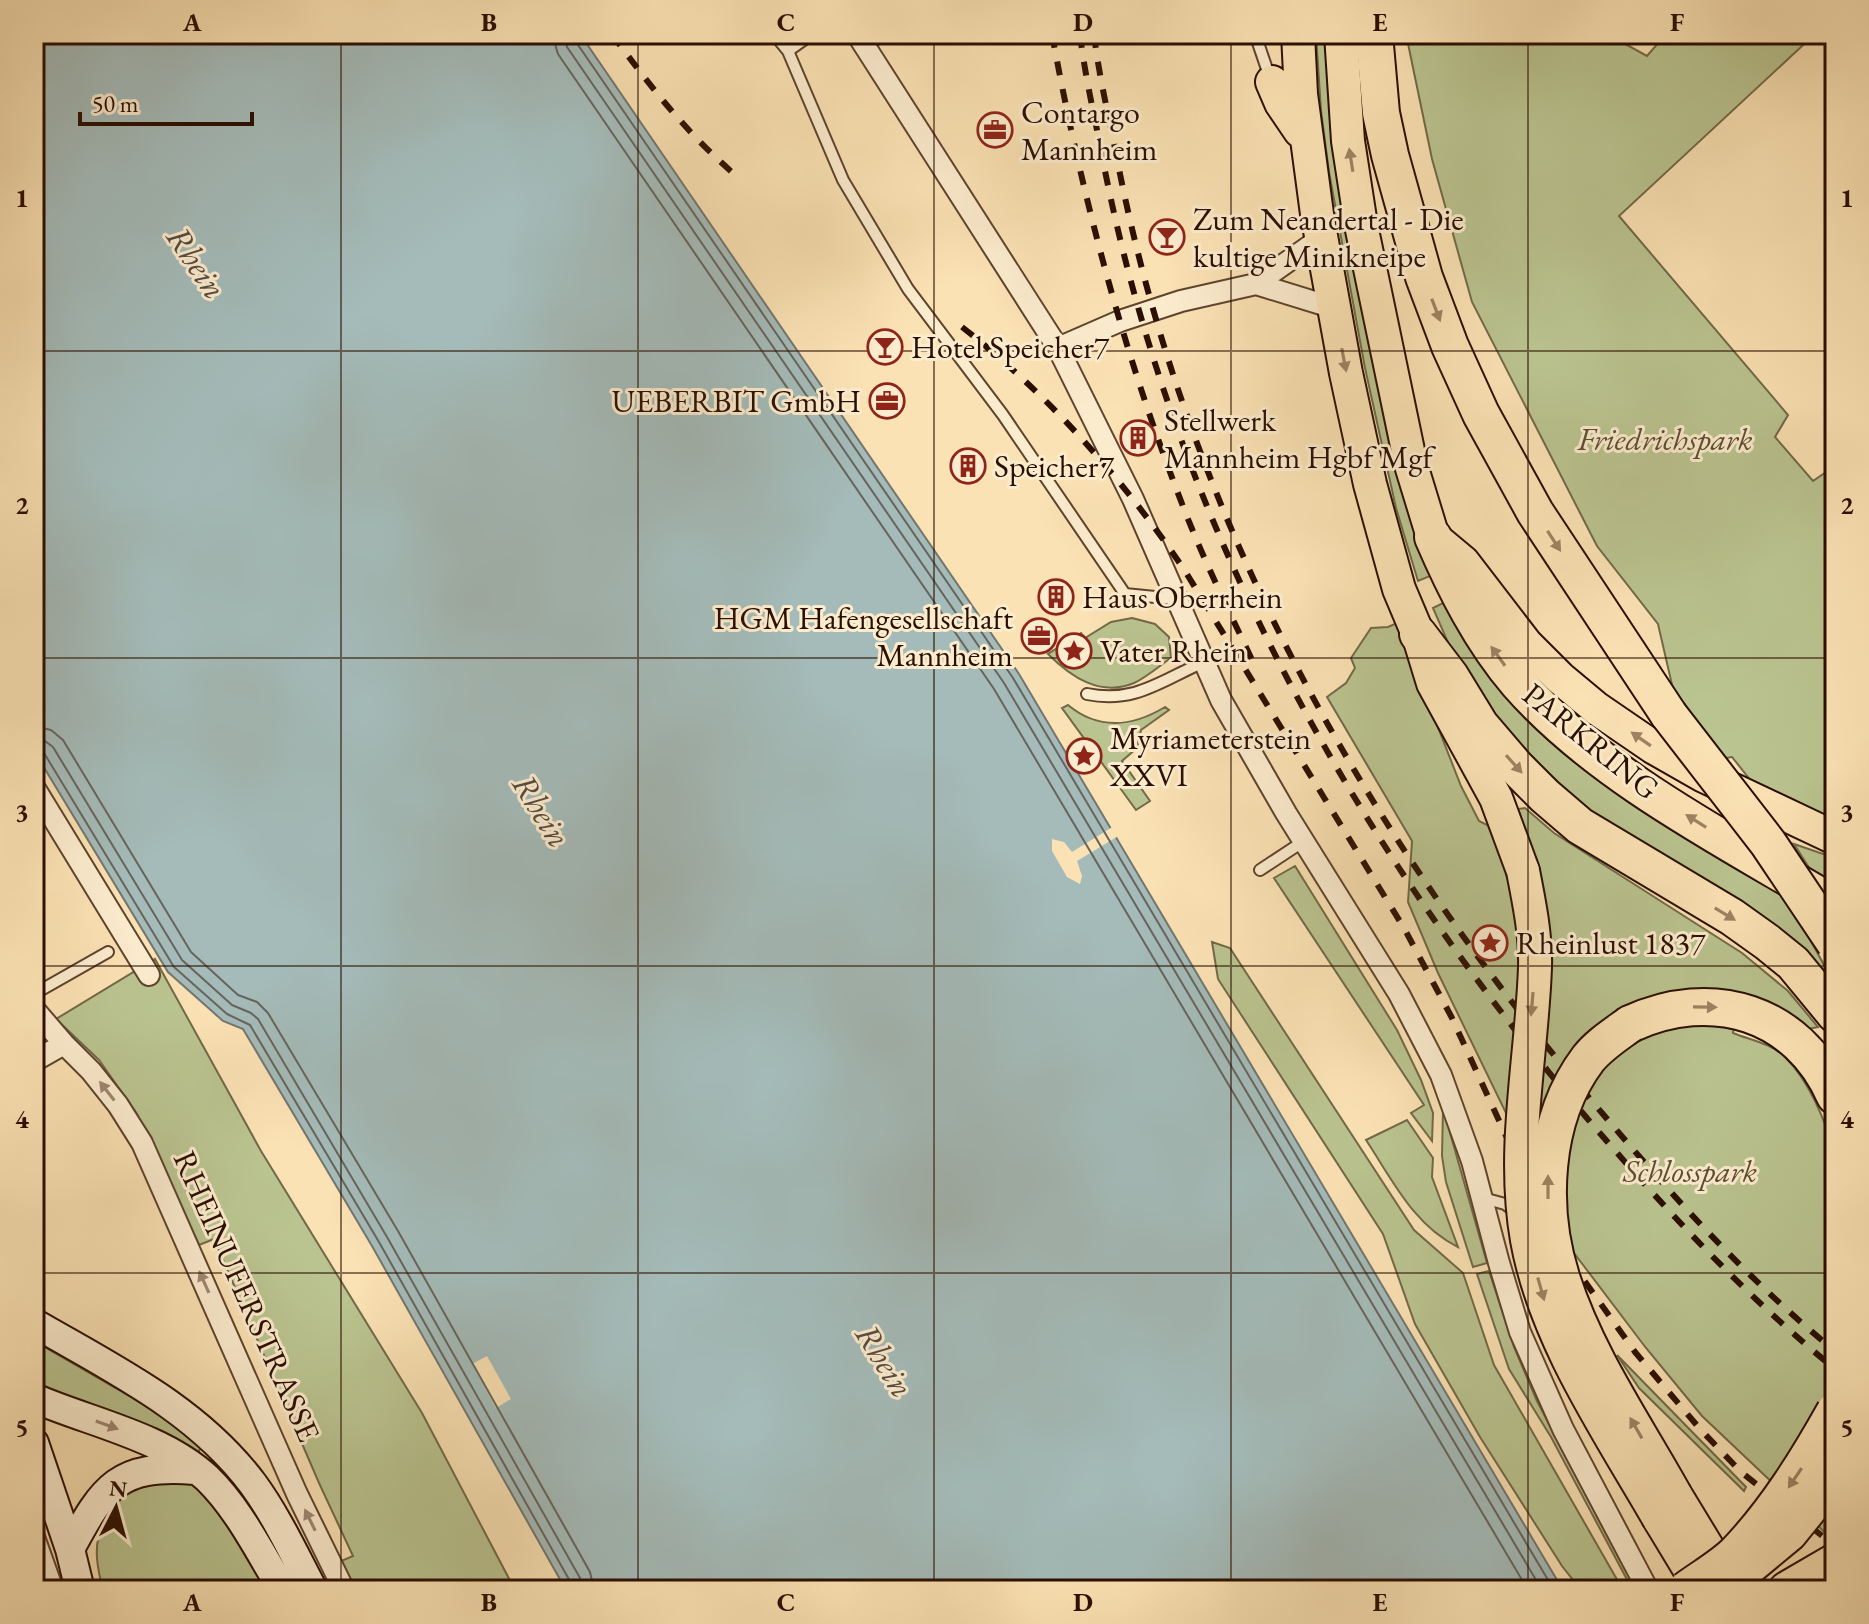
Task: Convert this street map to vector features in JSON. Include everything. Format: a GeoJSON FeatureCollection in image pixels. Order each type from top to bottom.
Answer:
{"type":"FeatureCollection","features":[{"type":"Feature","properties":{"kind":"highway"},"geometry":{"type":"LineString","coordinates":[[1374,34],[1381,113],[1411,231],[1424,277],[1450,346],[1481,414],[1535,512],[1652,689],[1768,843],[1835,943]]}},
{"type":"Feature","properties":{"kind":"highway","name":"PARKRING"},"geometry":{"type":"LineString","coordinates":[[1457,570],[1493,650],[1518,683],[1555,721],[1646,790],[1835,905]]}},
{"type":"Feature","properties":{"kind":"highway"},"geometry":{"type":"LineString","coordinates":[[1409,614],[1480,725],[1545,796],[1580,826],[1732,917],[1767,942],[1793,963],[1835,1014]]}},
{"type":"Feature","properties":{"kind":"highway"},"geometry":{"type":"LineString","coordinates":[[1731,1590],[1667,1507],[1580,1325],[1562,1279],[1548,1197],[1549,1161],[1557,1119],[1572,1084],[1589,1058],[1607,1040],[1649,1015],[1686,1007],[1724,1008],[1748,1013],[1787,1032],[1821,1068],[1835,1096]]}},
{"type":"Feature","properties":{"kind":"highway"},"geometry":{"type":"LineString","coordinates":[[1686,1590],[1734,1555],[1774,1509],[1835,1411]]}},
{"type":"Feature","properties":{"kind":"highway"},"geometry":{"type":"LineString","coordinates":[[1705,1590],[1743,1571],[1789,1533],[1835,1476]]}},
{"type":"Feature","properties":{"kind":"highway"},"geometry":{"type":"LineString","coordinates":[[1787,1590],[1835,1562]]}},
{"type":"Feature","properties":{"kind":"main road"},"geometry":{"type":"LineString","coordinates":[[1298,34],[1301,94],[1321,238],[1370,484],[1433,683],[1496,798],[1523,871],[1533,929],[1535,966],[1524,1092],[1522,1173],[1527,1240],[1547,1310],[1563,1348],[1667,1507],[1705,1590]]}},
{"type":"Feature","properties":{"kind":"main road","name":"PARKRING"},"geometry":{"type":"LineString","coordinates":[[1341,34],[1348,141],[1361,225],[1411,465],[1457,570]]}},
{"type":"Feature","properties":{"kind":"main road"},"geometry":{"type":"LineString","coordinates":[[1272,82],[1281,103],[1307,141]]}},
{"type":"Feature","properties":{"kind":"main road"},"geometry":{"type":"LineString","coordinates":[[1457,570],[1560,678],[1596,708],[1653,747],[1704,776],[1835,838]]}},
{"type":"Feature","properties":{"kind":"main road"},"geometry":{"type":"LineString","coordinates":[[34,1323],[151,1392],[206,1432],[252,1484],[270,1510],[313,1590]]}},
{"type":"Feature","properties":{"kind":"main road"},"geometry":{"type":"LineString","coordinates":[[34,1398],[161,1448],[208,1479],[232,1509],[283,1590]]}},
{"type":"Feature","properties":{"kind":"main road"},"geometry":{"type":"LineString","coordinates":[[34,1443],[70,1549],[80,1590]]}},
{"type":"Feature","properties":{"kind":"main road"},"geometry":{"type":"LineString","coordinates":[[70,1549],[99,1498],[115,1483],[153,1469],[196,1470]]}},
{"type":"Feature","properties":{"kind":"street"},"geometry":{"type":"LineString","coordinates":[[861,40],[1058,348],[1133,499],[1175,599],[1244,744],[1399,994],[1441,1075],[1458,1118],[1507,1291],[1533,1365],[1563,1429],[1648,1590]]}},
{"type":"Feature","properties":{"kind":"street"},"geometry":{"type":"LineString","coordinates":[[1058,348],[1120,321],[1181,301],[1256,284],[1321,238]]}},
{"type":"Feature","properties":{"kind":"street"},"geometry":{"type":"LineString","coordinates":[[1256,284],[1334,308]]}},
{"type":"Feature","properties":{"kind":"street"},"geometry":{"type":"LineString","coordinates":[[34,787],[149,975]]}},
{"type":"Feature","properties":{"kind":"street","name":"RHEINUFERSTRASSE"},"geometry":{"type":"LineString","coordinates":[[34,1009],[91,1071],[142,1143],[297,1494],[344,1590]]}},
{"type":"Feature","properties":{"kind":"street"},"geometry":{"type":"LineString","coordinates":[[34,1061],[64,1044]]}},
{"type":"Feature","properties":{"kind":"street"},"geometry":{"type":"LineString","coordinates":[[34,1537],[53,1590]]}},
{"type":"Feature","properties":{"kind":"lane"},"geometry":{"type":"LineString","coordinates":[[774,34],[788,51],[843,180],[908,289],[1003,415],[1125,594],[1175,599]]}},
{"type":"Feature","properties":{"kind":"lane"},"geometry":{"type":"LineString","coordinates":[[788,51],[812,34]]}},
{"type":"Feature","properties":{"kind":"lane"},"geometry":{"type":"LineString","coordinates":[[861,40],[885,34]]}},
{"type":"Feature","properties":{"kind":"lane"},"geometry":{"type":"LineString","coordinates":[[1255,34],[1272,82]]}},
{"type":"Feature","properties":{"kind":"lane"},"geometry":{"type":"LineString","coordinates":[[1087,694],[1118,698],[1140,692],[1204,662]]}},
{"type":"Feature","properties":{"kind":"lane"},"geometry":{"type":"LineString","coordinates":[[1260,870],[1304,841]]}},
{"type":"Feature","properties":{"kind":"lane"},"geometry":{"type":"LineString","coordinates":[[34,994],[108,952]]}},
{"type":"Feature","properties":{"kind":"lane"},"geometry":{"type":"LineString","coordinates":[[1483,1198],[1505,1204],[1520,1215],[1536,1239]]}},
{"type":"Feature","properties":{"kind":"green space"},"geometry":{"type":"Polygon","coordinates":[[[1316,34],[1324,34],[1335,140],[1435,574],[1418,581],[1396,508],[1365,368],[1329,172],[1316,34]]]}},
{"type":"Feature","properties":{"kind":"green space","name":"Friedrichspark"},"geometry":{"type":"Polygon","coordinates":[[[1406,34],[1607,34],[1647,56],[1666,34],[1815,34],[1619,216],[1788,415],[1775,437],[1813,481],[1835,466],[1835,829],[1763,796],[1732,757],[1690,763],[1658,624],[1597,546],[1472,302],[1432,159],[1406,34]]]}},
{"type":"Feature","properties":{"kind":"green space"},"geometry":{"type":"Polygon","coordinates":[[[1447,601],[1470,639],[1784,892],[1835,985],[1835,1000],[1567,798],[1469,691],[1433,608],[1447,601]]]}},
{"type":"Feature","properties":{"kind":"green space"},"geometry":{"type":"Polygon","coordinates":[[[1132,618],[1155,624],[1169,637],[1171,658],[1134,683],[1109,688],[1098,686],[1076,677],[1048,654],[1081,633],[1085,638],[1111,622],[1132,618]]]}},
{"type":"Feature","properties":{"kind":"green space","name":"Schlosspark"},"geometry":{"type":"Polygon","coordinates":[[[1397,623],[1461,786],[1479,821],[1531,847],[1518,809],[1525,808],[1554,833],[1742,953],[1788,991],[1818,1027],[1808,1029],[1739,999],[1733,1033],[1773,1048],[1793,1066],[1816,1102],[1835,1155],[1835,1542],[1702,1416],[1574,1253],[1438,973],[1408,902],[1412,841],[1327,697],[1346,683],[1355,668],[1351,658],[1371,628],[1397,623]]]}},
{"type":"Feature","properties":{"kind":"green space"},"geometry":{"type":"Polygon","coordinates":[[[1068,705],[1091,719],[1115,723],[1140,719],[1165,707],[1169,710],[1141,730],[1137,748],[1122,761],[1150,801],[1136,810],[1062,708],[1068,705]]]}},
{"type":"Feature","properties":{"kind":"green space"},"geometry":{"type":"Polygon","coordinates":[[[1794,844],[1835,858],[1835,890],[1815,877],[1794,844]]]}},
{"type":"Feature","properties":{"kind":"green space"},"geometry":{"type":"Polygon","coordinates":[[[1295,866],[1397,1030],[1433,1113],[1432,1141],[1411,1113],[1424,1105],[1274,878],[1295,866]]]}},
{"type":"Feature","properties":{"kind":"green space"},"geometry":{"type":"Polygon","coordinates":[[[1212,942],[1230,948],[1414,1230],[1463,1273],[1494,1365],[1623,1590],[1581,1590],[1562,1566],[1480,1437],[1415,1324],[1383,1234],[1218,979],[1212,942]]]}},
{"type":"Feature","properties":{"kind":"green space"},"geometry":{"type":"Polygon","coordinates":[[[155,959],[261,1151],[422,1413],[515,1590],[353,1590],[339,1562],[353,1556],[214,1239],[199,1245],[137,1114],[99,1060],[56,1019],[155,959]]]}},
{"type":"Feature","properties":{"kind":"green space"},"geometry":{"type":"Polygon","coordinates":[[[1443,1108],[1487,1263],[1473,1267],[1446,1182],[1442,1156],[1443,1108]]]}},
{"type":"Feature","properties":{"kind":"green space"},"geometry":{"type":"Polygon","coordinates":[[[1407,1120],[1433,1158],[1432,1177],[1458,1247],[1442,1238],[1416,1214],[1366,1140],[1407,1120]]]}},
{"type":"Feature","properties":{"kind":"green space"},"geometry":{"type":"Polygon","coordinates":[[[1489,1271],[1514,1347],[1537,1401],[1634,1586],[1631,1587],[1551,1437],[1509,1369],[1477,1274],[1489,1271]]]}},
{"type":"Feature","properties":{"kind":"green space"},"geometry":{"type":"Polygon","coordinates":[[[34,1341],[162,1415],[201,1447],[197,1455],[42,1389],[34,1371],[34,1341]]]}},
{"type":"Feature","properties":{"kind":"green space"},"geometry":{"type":"Polygon","coordinates":[[[1617,1355],[1746,1487],[1744,1491],[1639,1388],[1617,1355]]]}},
{"type":"Feature","properties":{"kind":"green space"},"geometry":{"type":"Polygon","coordinates":[[[187,1477],[217,1504],[268,1590],[103,1590],[97,1559],[99,1536],[127,1489],[187,1477]]]}},
{"type":"Feature","properties":{"kind":"water","name":"Rhein"},"geometry":{"type":"Polygon","coordinates":[[[34,34],[580,34],[1019,674],[1563,1590],[566,1590],[372,1246],[243,1029],[223,1021],[168,972],[34,751],[34,34]]]}},
{"type":"Feature","properties":{"kind":"pier"},"geometry":{"type":"Polygon","coordinates":[[[1114,826],[1120,835],[1077,861],[1082,876],[1080,884],[1067,877],[1052,851],[1052,839],[1064,842],[1072,852],[1114,826]]]}},
{"type":"Feature","properties":{"kind":"pier"},"geometry":{"type":"Polygon","coordinates":[[[487,1356],[511,1399],[496,1408],[472,1364],[487,1356]]]}},
{"type":"Feature","properties":{"kind":"tram line"},"geometry":{"type":"LineString","coordinates":[[1735,1590],[1807,1535],[1835,1504]]}},
{"type":"Feature","properties":{"kind":"railway"},"geometry":{"type":"LineString","coordinates":[[612,34],[672,111],[740,179]]}},
{"type":"Feature","properties":{"kind":"railway"},"geometry":{"type":"LineString","coordinates":[[1052,34],[1091,217],[1144,397],[1194,533],[1254,664]]}},
{"type":"Feature","properties":{"kind":"railway"},"geometry":{"type":"LineString","coordinates":[[1080,34],[1104,166],[1135,298],[1176,426],[1226,551],[1284,672],[1349,789],[1422,902],[1501,1012],[1586,1117],[1705,1249],[1768,1311],[1835,1369]]}},
{"type":"Feature","properties":{"kind":"railway"},"geometry":{"type":"LineString","coordinates":[[1094,34],[1118,164],[1150,297],[1190,425],[1240,549],[1298,670],[1364,786],[1437,899],[1516,1008],[1602,1113],[1685,1207],[1772,1296],[1835,1351]]}},
{"type":"Feature","properties":{"kind":"railway"},"geometry":{"type":"LineString","coordinates":[[962,327],[1025,381],[1083,440],[1137,504],[1185,571],[1404,928],[1452,1018],[1529,1186],[1576,1269],[1635,1352],[1741,1472],[1835,1546]]}},
{"type":"Feature","properties":{"kind":"place","name":"Contargo Mannheim"},"geometry":{"type":"Point","coordinates":[995,130]}},
{"type":"Feature","properties":{"kind":"place","name":"Zum Neandertal - Die kultige Minikneipe"},"geometry":{"type":"Point","coordinates":[1167,237]}},
{"type":"Feature","properties":{"kind":"place","name":"Hotel Speicher7"},"geometry":{"type":"Point","coordinates":[885,347]}},
{"type":"Feature","properties":{"kind":"place","name":"UEBERBIT GmbH"},"geometry":{"type":"Point","coordinates":[887,401]}},
{"type":"Feature","properties":{"kind":"place","name":"Stellwerk Mannheim Hgbf Mgf"},"geometry":{"type":"Point","coordinates":[1138,438]}},
{"type":"Feature","properties":{"kind":"place","name":"Speicher7"},"geometry":{"type":"Point","coordinates":[968,466]}},
{"type":"Feature","properties":{"kind":"place","name":"Haus Oberrhein"},"geometry":{"type":"Point","coordinates":[1056,597]}},
{"type":"Feature","properties":{"kind":"place","name":"HGM Hafengesellschaft Mannheim"},"geometry":{"type":"Point","coordinates":[1039,636]}},
{"type":"Feature","properties":{"kind":"place","name":"Vater Rhein"},"geometry":{"type":"Point","coordinates":[1074,651]}},
{"type":"Feature","properties":{"kind":"place","name":"Myriameterstein XXVI"},"geometry":{"type":"Point","coordinates":[1084,756]}},
{"type":"Feature","properties":{"kind":"place","name":"Rheinlust 1837"},"geometry":{"type":"Point","coordinates":[1490,943]}}]}
